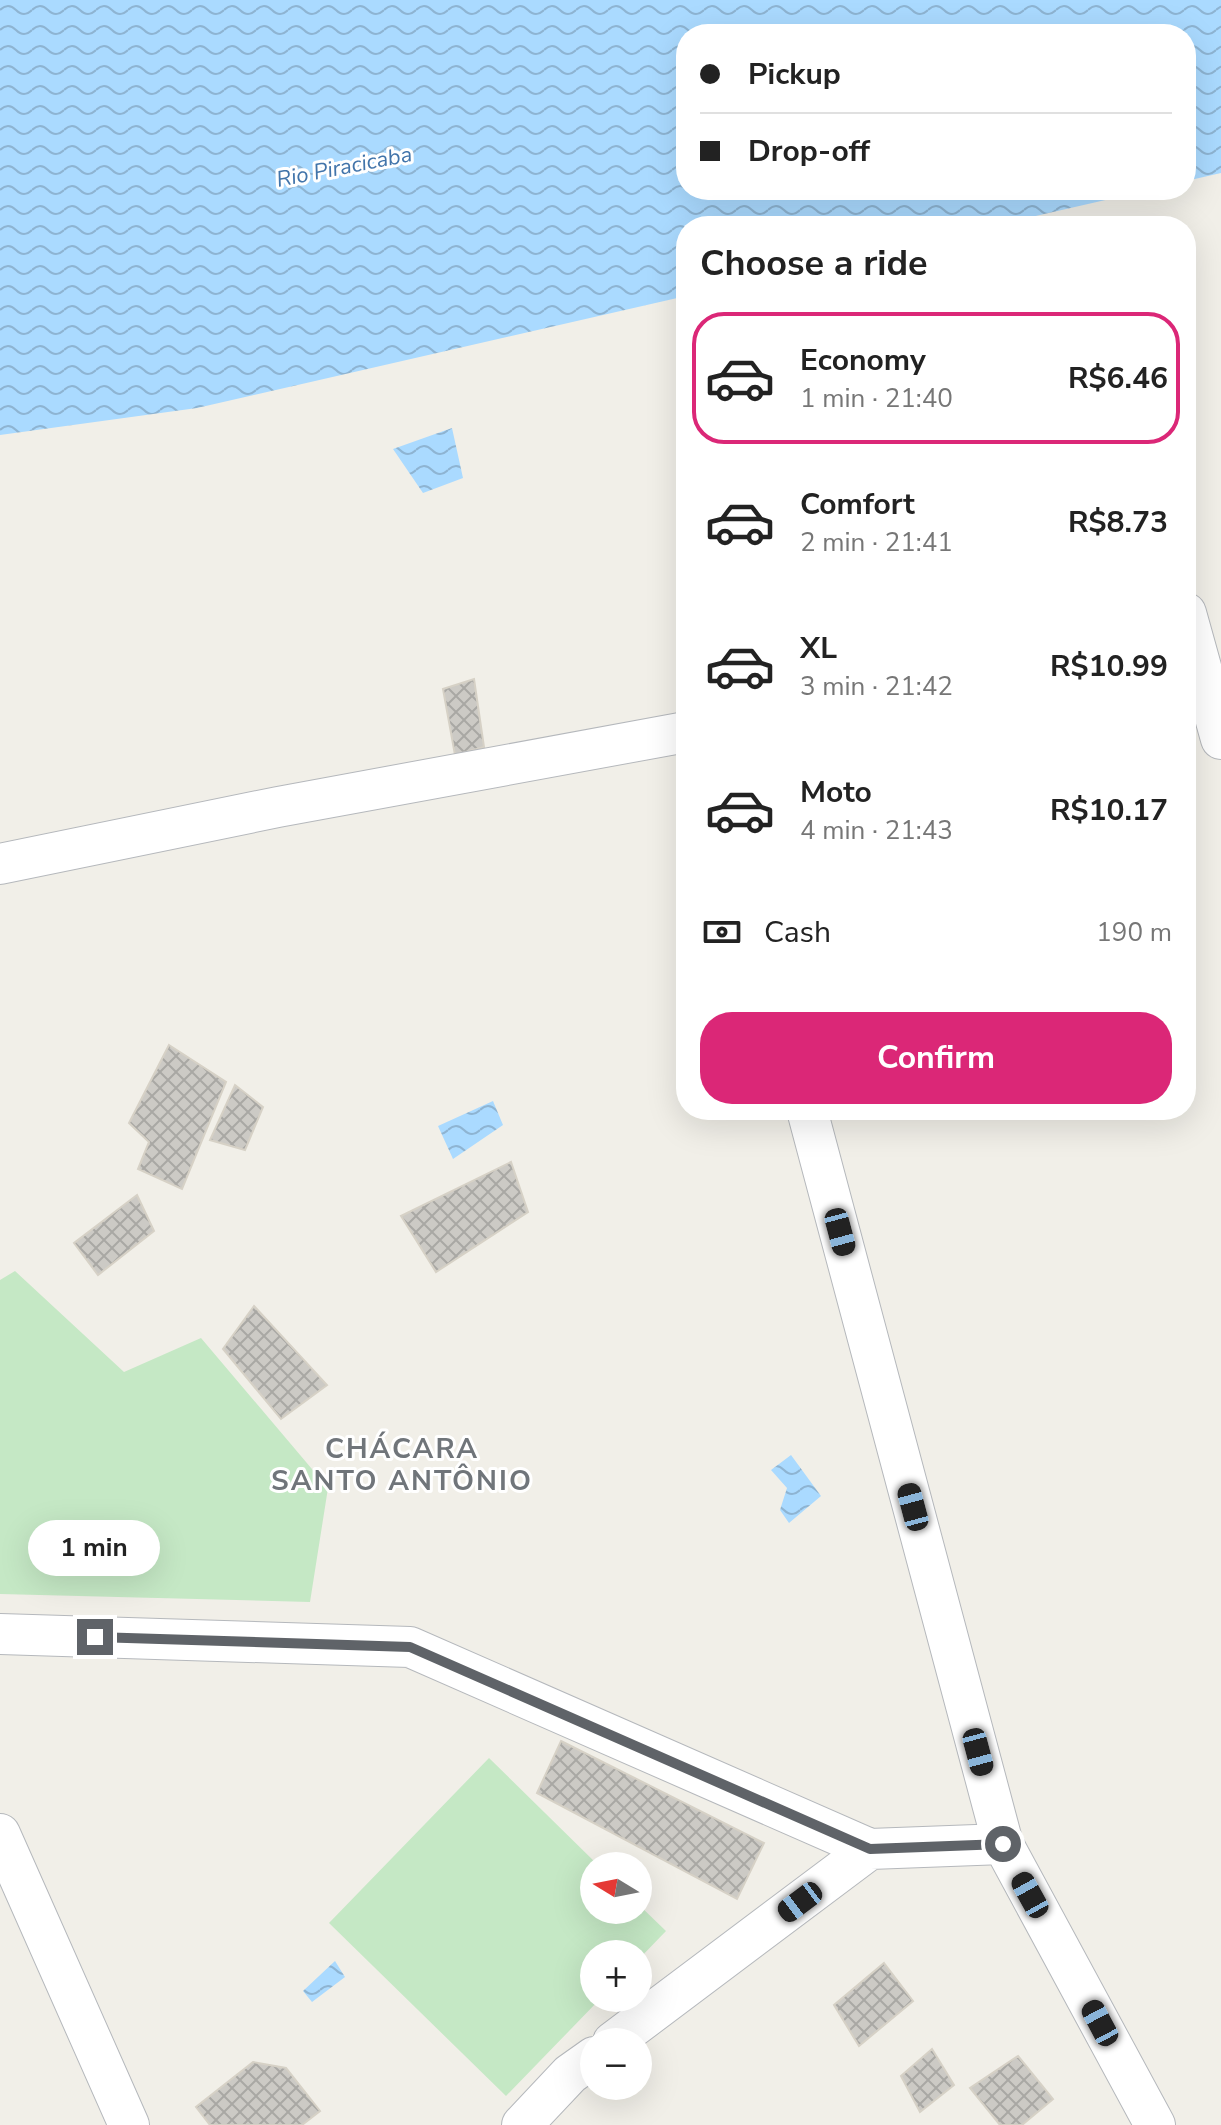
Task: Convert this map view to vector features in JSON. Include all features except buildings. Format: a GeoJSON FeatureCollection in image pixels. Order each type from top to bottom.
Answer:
{"type":"FeatureCollection","features":[{"type":"Feature","properties":{"kind":"street"},"geometry":{"type":"LineString","coordinates":[[1196,649],[1221,739]]}},
{"type":"Feature","properties":{"kind":"street"},"geometry":{"type":"LineString","coordinates":[[1,866],[278,807],[676,734]]}},
{"type":"Feature","properties":{"kind":"street"},"geometry":{"type":"LineString","coordinates":[[810,1120],[1003,1844],[1155,2125]]}},
{"type":"Feature","properties":{"kind":"street"},"geometry":{"type":"LineString","coordinates":[[0,1634],[410,1647],[870,1849],[1003,1844]]}},
{"type":"Feature","properties":{"kind":"street"},"geometry":{"type":"LineString","coordinates":[[0,1834],[129,2125]]}},
{"type":"Feature","properties":{"kind":"street"},"geometry":{"type":"LineString","coordinates":[[632,2028],[870,1849]]}},
{"type":"Feature","properties":{"kind":"street"},"geometry":{"type":"LineString","coordinates":[[522,2125],[580,2067]]}},
{"type":"Feature","properties":{"kind":"green space"},"geometry":{"type":"Polygon","coordinates":[[[15,1271],[124,1372],[201,1338],[328,1488],[310,1602],[0,1594],[0,1280],[15,1271]]]}},
{"type":"Feature","properties":{"kind":"green space"},"geometry":{"type":"Polygon","coordinates":[[[489,1758],[585,1852],[580,1852],[580,1924],[652,1924],[652,1918],[666,1931],[652,1946],[652,1940],[580,1940],[580,2012],[587,2012],[506,2096],[329,1923],[489,1758]]]}},
{"type":"Feature","properties":{"kind":"water","name":"Rio Piracicaba"},"geometry":{"type":"Polygon","coordinates":[[[0,0],[1221,0],[1221,173],[1196,179],[1196,24],[676,24],[676,200],[1105,200],[1036,216],[676,216],[676,298],[197,408],[0,435],[0,0]]]}},
{"type":"Feature","properties":{"kind":"water"},"geometry":{"type":"Polygon","coordinates":[[[452,428],[463,478],[423,493],[393,449],[452,428]]]}},
{"type":"Feature","properties":{"kind":"water"},"geometry":{"type":"Polygon","coordinates":[[[493,1101],[503,1125],[453,1159],[438,1126],[493,1101]]]}},
{"type":"Feature","properties":{"kind":"water"},"geometry":{"type":"Polygon","coordinates":[[[791,1455],[821,1496],[789,1523],[780,1510],[787,1488],[771,1470],[791,1455]]]}},
{"type":"Feature","properties":{"kind":"water"},"geometry":{"type":"Polygon","coordinates":[[[335,1961],[345,1977],[312,2002],[303,1991],[335,1961]]]}},
{"type":"Feature","properties":{"kind":"district","name":"CHÁCARA SANTO ANTÔNIO"},"geometry":{"type":"Point","coordinates":[402,1464]}},
{"type":"Feature","properties":{"kind":"route"},"geometry":{"type":"LineString","coordinates":[[95,1637],[410,1647],[870,1849],[1003,1844]]}}]}
